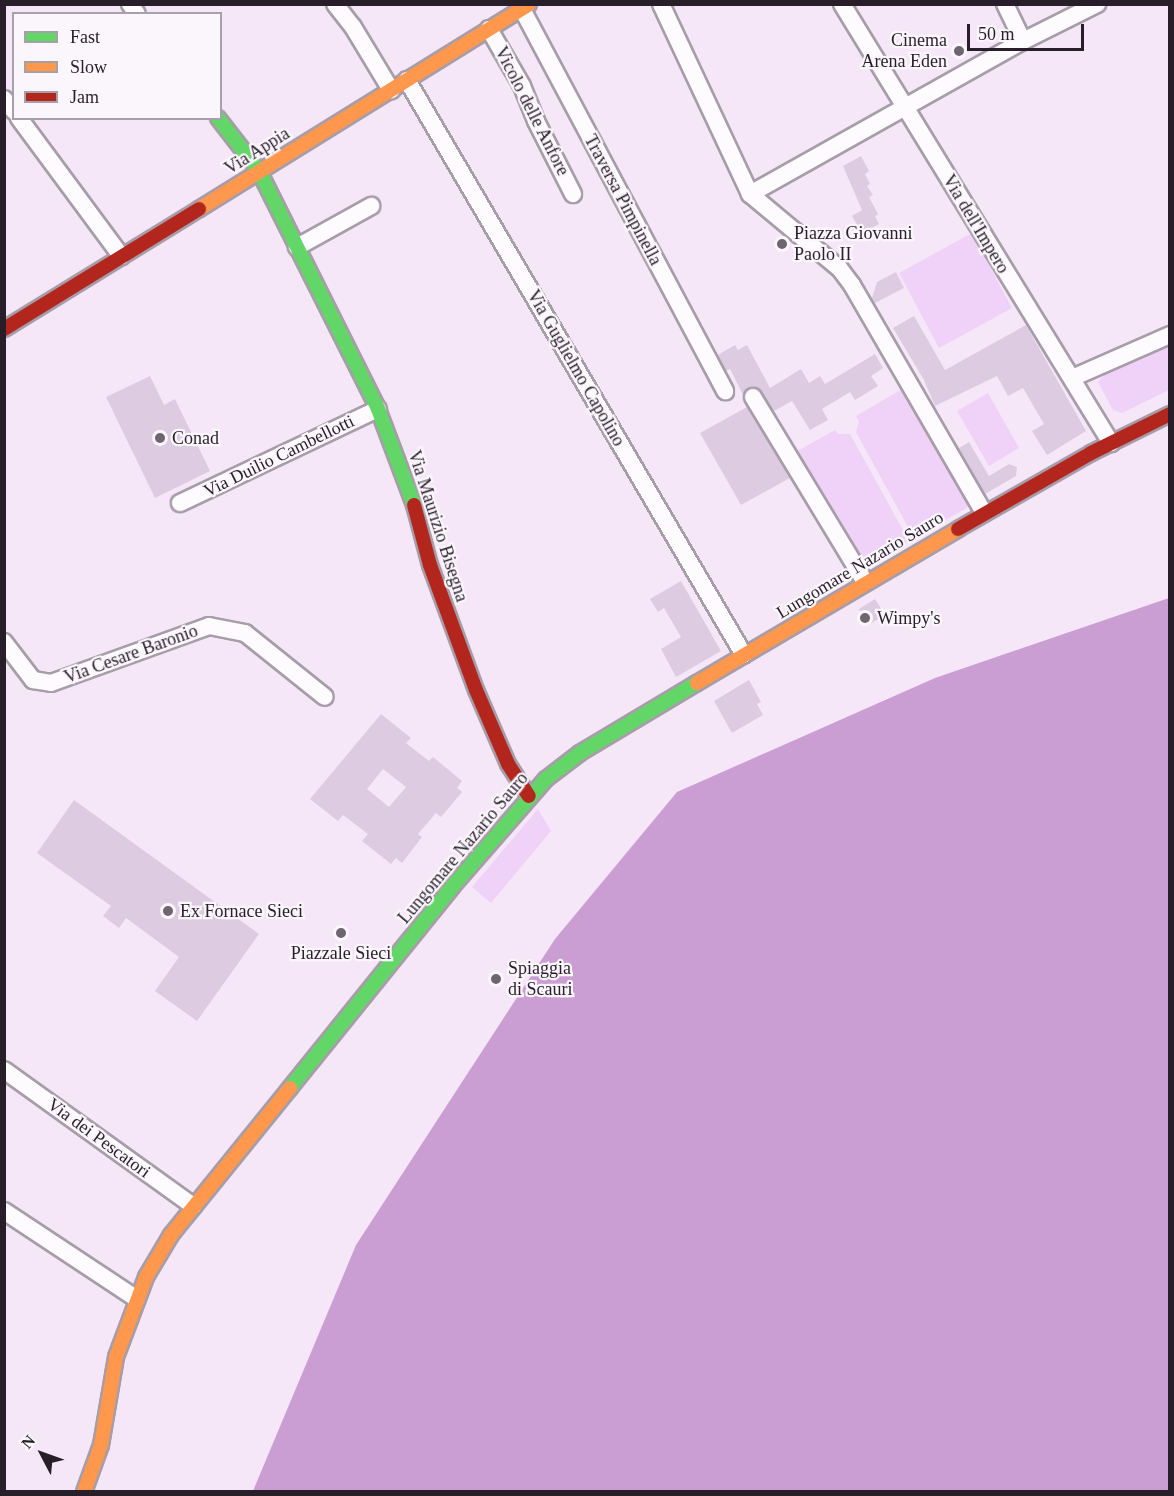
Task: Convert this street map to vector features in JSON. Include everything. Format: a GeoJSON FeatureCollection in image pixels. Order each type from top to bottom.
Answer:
{"type":"FeatureCollection","features":[{"type":"Feature","properties":{"kind":"street"},"geometry":{"type":"LineString","coordinates":[[335,4],[353,27],[391,90]]}},
{"type":"Feature","properties":{"kind":"street"},"geometry":{"type":"LineString","coordinates":[[661,4],[750,194],[840,268],[872,318],[984,513]]}},
{"type":"Feature","properties":{"kind":"street","name":"Via dell'Impero"},"geometry":{"type":"LineString","coordinates":[[842,4],[1053,352],[1072,378],[1111,443]]}},
{"type":"Feature","properties":{"kind":"street"},"geometry":{"type":"LineString","coordinates":[[1005,4],[1023,41]]}},
{"type":"Feature","properties":{"kind":"street"},"geometry":{"type":"LineString","coordinates":[[750,194],[1023,41],[1097,4]]}},
{"type":"Feature","properties":{"kind":"street","name":"Via Appia"},"geometry":{"type":"LineString","coordinates":[[4,329],[526,7]]}},
{"type":"Feature","properties":{"kind":"street","name":"Traversa Pimpinella"},"geometry":{"type":"LineString","coordinates":[[526,7],[725,391]]}},
{"type":"Feature","properties":{"kind":"street","name":"Vicolo delle Anfore"},"geometry":{"type":"LineString","coordinates":[[489,29],[522,86],[536,121],[573,194]]}},
{"type":"Feature","properties":{"kind":"street","name":"Via Guglielmo Capolino"},"geometry":{"type":"LineString","coordinates":[[407,80],[744,655]]}},
{"type":"Feature","properties":{"kind":"street"},"geometry":{"type":"LineString","coordinates":[[20,120],[121,256]]}},
{"type":"Feature","properties":{"kind":"street","name":"Via Maurizio Bisegna"},"geometry":{"type":"LineString","coordinates":[[220,120],[259,171],[378,408],[410,488],[429,565],[476,690],[508,764],[529,796]]}},
{"type":"Feature","properties":{"kind":"street"},"geometry":{"type":"LineString","coordinates":[[297,247],[371,206]]}},
{"type":"Feature","properties":{"kind":"street"},"geometry":{"type":"LineString","coordinates":[[1072,378],[1170,335]]}},
{"type":"Feature","properties":{"kind":"street"},"geometry":{"type":"LineString","coordinates":[[753,398],[865,582]]}},
{"type":"Feature","properties":{"kind":"street","name":"Via Duilio Cambellotti"},"geometry":{"type":"LineString","coordinates":[[180,503],[378,408]]}},
{"type":"Feature","properties":{"kind":"street","name":"Lungomare Nazario Sauro"},"geometry":{"type":"LineString","coordinates":[[84,1491],[101,1445],[116,1357],[146,1277],[166,1243],[193,1206],[439,903],[546,779],[580,753],[865,582],[1111,443],[1170,414]]}},
{"type":"Feature","properties":{"kind":"street","name":"Via Cesare Baronio"},"geometry":{"type":"LineString","coordinates":[[4,642],[33,680],[51,683],[209,626],[245,633],[325,697]]}},
{"type":"Feature","properties":{"kind":"street","name":"Via dei Pescatori"},"geometry":{"type":"LineString","coordinates":[[4,1070],[193,1206]]}},
{"type":"Feature","properties":{"kind":"street"},"geometry":{"type":"LineString","coordinates":[[4,1211],[137,1299]]}},
{"type":"Feature","properties":{"kind":"shaded area"},"geometry":{"type":"Polygon","coordinates":[[[972,233],[1012,308],[939,348],[899,273],[972,233]]]}},
{"type":"Feature","properties":{"kind":"shaded area"},"geometry":{"type":"Polygon","coordinates":[[[1169,345],[1169,390],[1122,413],[1113,410],[1098,382],[1105,374],[1169,345]]]}},
{"type":"Feature","properties":{"kind":"shaded area"},"geometry":{"type":"Polygon","coordinates":[[[904,388],[970,506],[914,538],[856,432],[859,422],[856,416],[904,388]]]}},
{"type":"Feature","properties":{"kind":"shaded area"},"geometry":{"type":"Polygon","coordinates":[[[988,393],[1019,448],[989,466],[957,411],[988,393]]]}},
{"type":"Feature","properties":{"kind":"shaded area"},"geometry":{"type":"Polygon","coordinates":[[[835,430],[838,434],[850,434],[909,541],[861,569],[792,454],[835,430]]]}},
{"type":"Feature","properties":{"kind":"shaded area"},"geometry":{"type":"Polygon","coordinates":[[[1169,598],[1169,1491],[253,1491],[356,1245],[555,939],[677,792],[935,678],[1169,598]]]}},
{"type":"Feature","properties":{"kind":"shaded area"},"geometry":{"type":"Polygon","coordinates":[[[538,809],[551,831],[491,903],[472,887],[538,809]]]}},
{"type":"Feature","properties":{"kind":"building"},"geometry":{"type":"Polygon","coordinates":[[[861,156],[869,171],[865,174],[870,184],[867,186],[873,195],[869,197],[878,214],[875,216],[879,224],[862,233],[852,216],[862,210],[843,166],[861,156]]]}},
{"type":"Feature","properties":{"kind":"building"},"geometry":{"type":"Polygon","coordinates":[[[896,272],[904,288],[875,303],[872,298],[877,282],[896,272]]]}},
{"type":"Feature","properties":{"kind":"building"},"geometry":{"type":"Polygon","coordinates":[[[914,316],[945,370],[1026,325],[1086,431],[1047,455],[1032,431],[1044,424],[1023,388],[1008,396],[997,376],[935,406],[924,380],[893,328],[914,316]]]}},
{"type":"Feature","properties":{"kind":"building"},"geometry":{"type":"Polygon","coordinates":[[[735,345],[738,350],[747,345],[770,388],[801,369],[809,383],[820,376],[825,384],[875,354],[883,368],[871,376],[878,386],[855,400],[850,392],[822,409],[828,420],[810,430],[792,401],[774,411],[758,388],[748,388],[743,395],[730,369],[726,371],[718,355],[735,345]]]}},
{"type":"Feature","properties":{"kind":"building","name":"Conad"},"geometry":{"type":"Polygon","coordinates":[[[150,376],[164,405],[175,399],[210,471],[155,498],[106,397],[150,376]]]}},
{"type":"Feature","properties":{"kind":"building"},"geometry":{"type":"Polygon","coordinates":[[[747,407],[790,478],[741,505],[700,433],[747,407]]]}},
{"type":"Feature","properties":{"kind":"building"},"geometry":{"type":"Polygon","coordinates":[[[969,442],[989,476],[1009,464],[1017,467],[1016,476],[985,494],[959,448],[969,442]]]}},
{"type":"Feature","properties":{"kind":"building"},"geometry":{"type":"Polygon","coordinates":[[[681,581],[721,651],[676,677],[661,649],[681,637],[664,608],[658,612],[650,599],[681,581]]]}},
{"type":"Feature","properties":{"kind":"building"},"geometry":{"type":"Polygon","coordinates":[[[875,599],[885,615],[868,625],[859,609],[875,599]]]}},
{"type":"Feature","properties":{"kind":"building"},"geometry":{"type":"Polygon","coordinates":[[[749,680],[761,702],[757,704],[763,715],[732,733],[714,701],[749,680]]]}},
{"type":"Feature","properties":{"kind":"building"},"geometry":{"type":"Polygon","coordinates":[[[381,714],[411,738],[406,743],[429,761],[433,757],[462,781],[457,788],[462,792],[441,817],[436,813],[418,834],[422,837],[402,863],[396,858],[391,864],[362,841],[368,834],[343,815],[338,821],[310,799],[381,714]],[[383,769],[367,789],[389,807],[406,787],[383,769]]]}},
{"type":"Feature","properties":{"kind":"building","name":"Ex Fornace Sieci"},"geometry":{"type":"Polygon","coordinates":[[[74,800],[259,934],[197,1021],[155,991],[179,957],[126,918],[119,928],[103,916],[111,906],[37,853],[74,800]]]}},
{"type":"Feature","properties":{"kind":"traffic: fast"},"geometry":{"type":"LineString","coordinates":[[220,120],[259,171],[378,409],[414,505]]}},
{"type":"Feature","properties":{"kind":"traffic: fast"},"geometry":{"type":"LineString","coordinates":[[290,1088],[452,887],[546,779],[580,753],[697,683]]}},
{"type":"Feature","properties":{"kind":"traffic: slow"},"geometry":{"type":"LineString","coordinates":[[199,209],[529,4]]}},
{"type":"Feature","properties":{"kind":"traffic: slow"},"geometry":{"type":"LineString","coordinates":[[697,683],[958,529]]}},
{"type":"Feature","properties":{"kind":"traffic: slow"},"geometry":{"type":"LineString","coordinates":[[84,1492],[101,1445],[116,1357],[146,1277],[171,1235],[290,1088]]}},
{"type":"Feature","properties":{"kind":"traffic: jam"},"geometry":{"type":"LineString","coordinates":[[4,329],[199,209]]}},
{"type":"Feature","properties":{"kind":"traffic: jam"},"geometry":{"type":"LineString","coordinates":[[958,529],[1091,453],[1170,414]]}},
{"type":"Feature","properties":{"kind":"traffic: jam"},"geometry":{"type":"LineString","coordinates":[[414,505],[430,565],[476,690],[508,764],[529,796]]}},
{"type":"Feature","properties":{"kind":"place","name":"Cinema Arena Eden"},"geometry":{"type":"Point","coordinates":[959,51]}},
{"type":"Feature","properties":{"kind":"place","name":"Piazza Giovanni Paolo II"},"geometry":{"type":"Point","coordinates":[782,244]}},
{"type":"Feature","properties":{"kind":"place","name":"Conad"},"geometry":{"type":"Point","coordinates":[160,438]}},
{"type":"Feature","properties":{"kind":"place","name":"Wimpy's"},"geometry":{"type":"Point","coordinates":[865,618]}},
{"type":"Feature","properties":{"kind":"place","name":"Ex Fornace Sieci"},"geometry":{"type":"Point","coordinates":[168,911]}},
{"type":"Feature","properties":{"kind":"place","name":"Piazzale Sieci"},"geometry":{"type":"Point","coordinates":[341,933]}},
{"type":"Feature","properties":{"kind":"place","name":"Spiaggia di Scauri"},"geometry":{"type":"Point","coordinates":[496,979]}}]}
